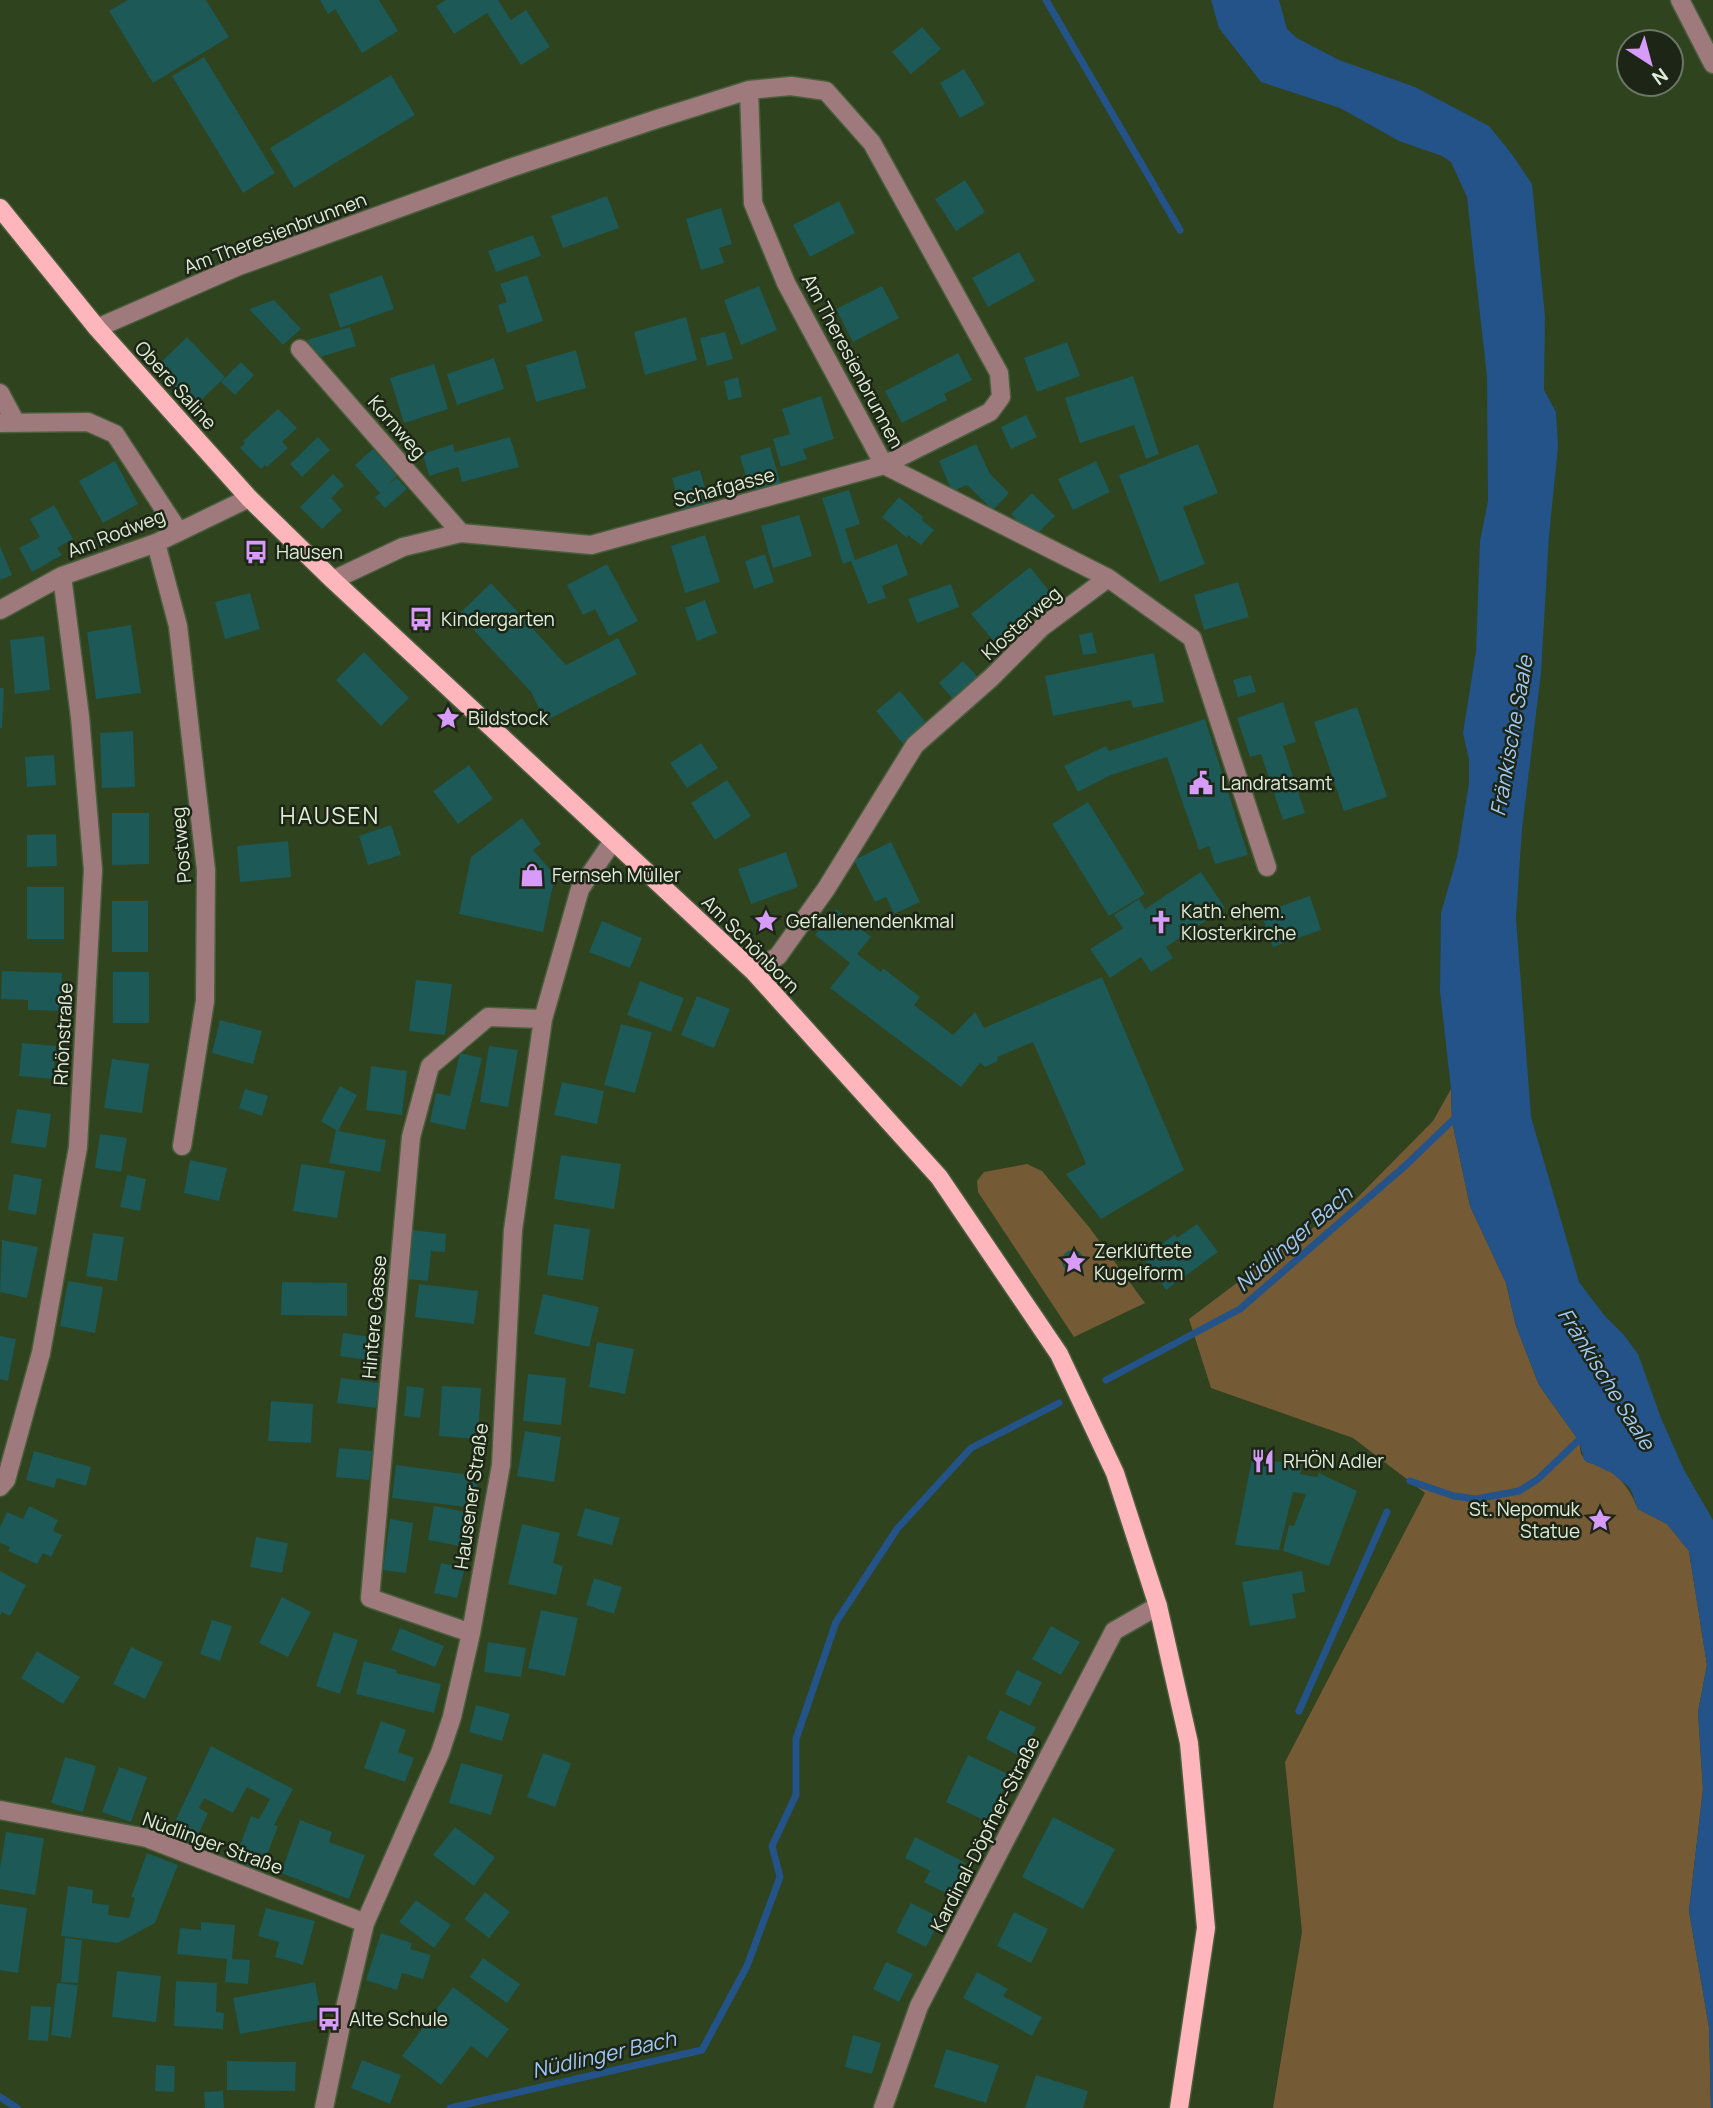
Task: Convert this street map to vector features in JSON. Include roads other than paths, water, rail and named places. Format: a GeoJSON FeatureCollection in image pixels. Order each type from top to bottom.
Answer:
{"type":"FeatureCollection","features":[{"type":"Feature","properties":{"kind":"main road","name":"Obere Saline"},"geometry":{"type":"LineString","coordinates":[[0,208],[97,328],[249,498],[333,580]]}},
{"type":"Feature","properties":{"kind":"main road","name":"Am Schönborn"},"geometry":{"type":"LineString","coordinates":[[333,580],[754,972],[939,1177],[1059,1354],[1115,1473],[1158,1605],[1189,1743],[1206,1928],[1179,2108]]}},
{"type":"Feature","properties":{"kind":"street"},"geometry":{"type":"LineString","coordinates":[[1680,0],[1713,64]]}},
{"type":"Feature","properties":{"kind":"street","name":"Am Theresienbrunnen"},"geometry":{"type":"LineString","coordinates":[[97,328],[239,266],[510,168],[749,90],[791,86],[826,91],[872,143],[999,373],[1000,397],[990,412],[884,465],[786,283],[753,203],[749,90]]}},
{"type":"Feature","properties":{"kind":"street","name":"Kornweg"},"geometry":{"type":"LineString","coordinates":[[300,349],[461,533]]}},
{"type":"Feature","properties":{"kind":"street"},"geometry":{"type":"LineString","coordinates":[[0,393],[8,423],[88,422],[115,434],[179,532]]}},
{"type":"Feature","properties":{"kind":"street"},"geometry":{"type":"LineString","coordinates":[[884,465],[1108,578],[1192,638],[1267,867]]}},
{"type":"Feature","properties":{"kind":"street","name":"Schafgasse"},"geometry":{"type":"LineString","coordinates":[[333,580],[403,547],[461,533],[591,545],[884,465]]}},
{"type":"Feature","properties":{"kind":"street","name":"Am Rodweg"},"geometry":{"type":"LineString","coordinates":[[0,610],[62,576],[156,543],[249,498]]}},
{"type":"Feature","properties":{"kind":"street","name":"Postweg"},"geometry":{"type":"LineString","coordinates":[[156,543],[178,626],[206,870],[205,1001],[181,1146]]}},
{"type":"Feature","properties":{"kind":"street","name":"Rhönstraße"},"geometry":{"type":"LineString","coordinates":[[0,1487],[6,1480],[41,1353],[78,1147],[93,870],[80,717],[62,576]]}},
{"type":"Feature","properties":{"kind":"street","name":"Klosterweg"},"geometry":{"type":"LineString","coordinates":[[754,972],[778,957],[826,889],[915,745],[991,678],[1042,627],[1108,578]]}},
{"type":"Feature","properties":{"kind":"street","name":"Hausener Straße"},"geometry":{"type":"LineString","coordinates":[[324,2108],[365,1923],[440,1753],[452,1717],[471,1633],[501,1465],[513,1230],[543,1019],[580,889],[613,841]]}},
{"type":"Feature","properties":{"kind":"street","name":"Hintere Gasse"},"geometry":{"type":"LineString","coordinates":[[471,1633],[370,1598],[411,1137],[430,1066],[488,1017],[543,1019]]}},
{"type":"Feature","properties":{"kind":"street","name":"Kardinal-Döpfner-Straße"},"geometry":{"type":"LineString","coordinates":[[883,2108],[919,2006],[1114,1631],[1158,1605]]}},
{"type":"Feature","properties":{"kind":"street","name":"Nüdlinger Straße"},"geometry":{"type":"LineString","coordinates":[[0,1810],[147,1838],[365,1923]]}},
{"type":"Feature","properties":{"kind":"water","name":"Fränkische Saale"},"geometry":{"type":"Polygon","coordinates":[[[1211,0],[1279,0],[1287,29],[1297,38],[1339,60],[1415,87],[1489,126],[1532,184],[1545,316],[1544,390],[1556,412],[1558,447],[1549,536],[1541,673],[1522,829],[1516,918],[1531,1117],[1579,1282],[1638,1354],[1661,1418],[1684,1470],[1713,1520],[1713,2108],[1709,2027],[1689,1911],[1703,1789],[1698,1712],[1707,1665],[1689,1551],[1667,1524],[1638,1509],[1630,1488],[1612,1473],[1584,1460],[1579,1441],[1539,1385],[1516,1326],[1506,1283],[1470,1206],[1452,1121],[1440,991],[1441,913],[1457,857],[1469,783],[1469,760],[1463,733],[1476,651],[1480,541],[1488,501],[1487,377],[1467,197],[1451,162],[1442,156],[1399,141],[1340,108],[1261,82],[1219,28],[1211,0]]]}},
{"type":"Feature","properties":{"kind":"waterway"},"geometry":{"type":"LineString","coordinates":[[1046,0],[1180,230]]}},
{"type":"Feature","properties":{"kind":"waterway","name":"Nüdlinger Bach"},"geometry":{"type":"LineString","coordinates":[[1106,1380],[1240,1309],[1406,1165],[1458,1115]]}},
{"type":"Feature","properties":{"kind":"waterway","name":"Nüdlinger Bach"},"geometry":{"type":"LineString","coordinates":[[450,2108],[702,2050],[747,1966],[780,1877],[772,1846],[796,1795],[796,1739],[836,1622],[897,1529],[971,1448],[1059,1403]]}},
{"type":"Feature","properties":{"kind":"waterway"},"geometry":{"type":"LineString","coordinates":[[1410,1481],[1454,1496],[1476,1499],[1519,1491],[1538,1479],[1584,1435]]}},
{"type":"Feature","properties":{"kind":"waterway"},"geometry":{"type":"LineString","coordinates":[[1299,1711],[1387,1512]]}},
{"type":"Feature","properties":{"kind":"waterway","name":"Nüdlinger Bach"},"geometry":{"type":"LineString","coordinates":[[0,2097],[17,2108]]}},
{"type":"Feature","properties":{"kind":"place","name":"Hausen"},"geometry":{"type":"Point","coordinates":[256,552]}},
{"type":"Feature","properties":{"kind":"place","name":"Kindergarten"},"geometry":{"type":"Point","coordinates":[421,619]}},
{"type":"Feature","properties":{"kind":"place","name":"Bildstock"},"geometry":{"type":"Point","coordinates":[448,718]}},
{"type":"Feature","properties":{"kind":"place","name":"Landratsamt"},"geometry":{"type":"Point","coordinates":[1201,783]}},
{"type":"Feature","properties":{"kind":"place","name":"Fernseh Müller"},"geometry":{"type":"Point","coordinates":[532,875]}},
{"type":"Feature","properties":{"kind":"place","name":"Gefallenendenkmal"},"geometry":{"type":"Point","coordinates":[766,921]}},
{"type":"Feature","properties":{"kind":"place","name":"Kath. ehem. Klosterkirche"},"geometry":{"type":"Point","coordinates":[1161,922]}},
{"type":"Feature","properties":{"kind":"place","name":"Zerklüftete Kugelform"},"geometry":{"type":"Point","coordinates":[1074,1262]}},
{"type":"Feature","properties":{"kind":"place","name":"RHÖN Adler"},"geometry":{"type":"Point","coordinates":[1263,1461]}},
{"type":"Feature","properties":{"kind":"place","name":"St. Nepomuk Statue"},"geometry":{"type":"Point","coordinates":[1600,1520]}},
{"type":"Feature","properties":{"kind":"place","name":"Alte Schule"},"geometry":{"type":"Point","coordinates":[329,2019]}},
{"type":"Feature","properties":{"kind":"district","name":"HAUSEN"},"geometry":{"type":"Point","coordinates":[330,816]}}]}
